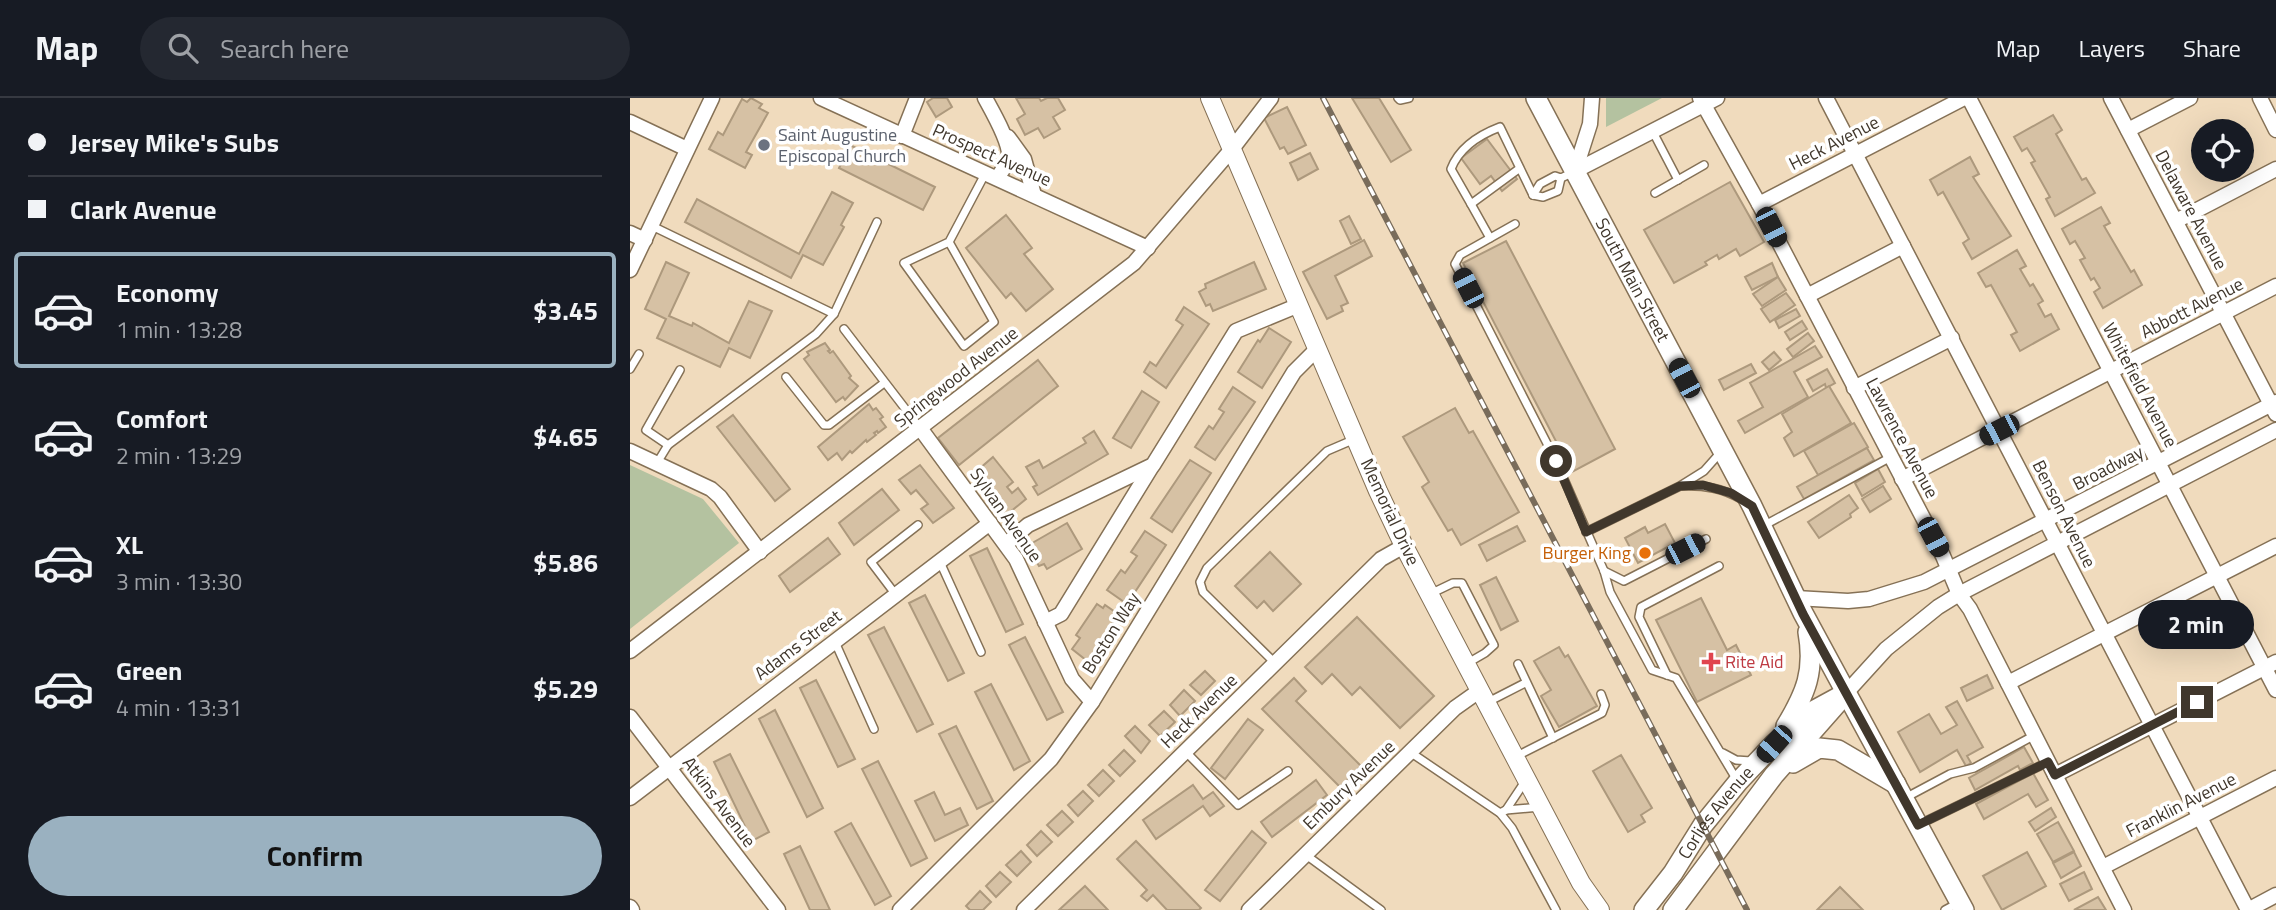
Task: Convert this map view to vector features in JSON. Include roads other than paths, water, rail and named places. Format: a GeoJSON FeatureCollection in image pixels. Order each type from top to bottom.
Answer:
{"type":"FeatureCollection","features":[{"type":"Feature","properties":{"kind":"main road","name":"South Main Street"},"geometry":{"type":"LineString","coordinates":[[1536,98],[1564,175],[1722,449],[1799,606],[1901,791],[1956,907]]}},
{"type":"Feature","properties":{"kind":"main road"},"geometry":{"type":"LineString","coordinates":[[1774,744],[1805,692],[1810,675],[1809,635],[1799,606]]}},
{"type":"Feature","properties":{"kind":"main road","name":"Corlies Avenue"},"geometry":{"type":"LineString","coordinates":[[1644,910],[1703,825],[1738,782],[1774,744],[1811,712],[1846,693]]}},
{"type":"Feature","properties":{"kind":"main road","name":"Corlies Avenue"},"geometry":{"type":"LineString","coordinates":[[1673,910],[1774,775],[1846,693]]}},
{"type":"Feature","properties":{"kind":"main road"},"geometry":{"type":"LineString","coordinates":[[1774,775],[1819,748],[1838,750],[1901,791]]}},
{"type":"Feature","properties":{"kind":"street"},"geometry":{"type":"LineString","coordinates":[[630,270],[712,98]]}},
{"type":"Feature","properties":{"kind":"street","name":"Prospect Avenue"},"geometry":{"type":"LineString","coordinates":[[821,98],[1148,248]]}},
{"type":"Feature","properties":{"kind":"street"},"geometry":{"type":"LineString","coordinates":[[902,136],[917,98]]}},
{"type":"Feature","properties":{"kind":"street"},"geometry":{"type":"LineString","coordinates":[[985,98],[1000,128],[1009,157],[991,176]]}},
{"type":"Feature","properties":{"kind":"street","name":"Memorial Drive"},"geometry":{"type":"LineString","coordinates":[[1210,98],[1404,546],[1594,906]]}},
{"type":"Feature","properties":{"kind":"street"},"geometry":{"type":"LineString","coordinates":[[1564,175],[1590,124],[1592,98]]}},
{"type":"Feature","properties":{"kind":"street","name":"Benson Avenue"},"geometry":{"type":"LineString","coordinates":[[1826,98],[2248,910]]}},
{"type":"Feature","properties":{"kind":"street","name":"Heck Avenue"},"geometry":{"type":"LineString","coordinates":[[1759,204],[1964,98]]}},
{"type":"Feature","properties":{"kind":"street","name":"Whitefield Avenue"},"geometry":{"type":"LineString","coordinates":[[1969,98],[2217,576],[2270,665],[2276,690]]}},
{"type":"Feature","properties":{"kind":"street","name":"Delaware Avenue"},"geometry":{"type":"LineString","coordinates":[[2111,98],[2274,407]]}},
{"type":"Feature","properties":{"kind":"street"},"geometry":{"type":"LineString","coordinates":[[2128,130],[2190,98]]}},
{"type":"Feature","properties":{"kind":"street"},"geometry":{"type":"LineString","coordinates":[[2260,98],[2276,130]]}},
{"type":"Feature","properties":{"kind":"street","name":"Springwood Avenue"},"geometry":{"type":"LineString","coordinates":[[630,651],[1135,263],[1232,149],[1269,99]]}},
{"type":"Feature","properties":{"kind":"street"},"geometry":{"type":"LineString","coordinates":[[1564,175],[1707,100]]}},
{"type":"Feature","properties":{"kind":"street","name":"Lawrence Avenue"},"geometry":{"type":"LineString","coordinates":[[1707,100],[2124,910]]}},
{"type":"Feature","properties":{"kind":"street"},"geometry":{"type":"LineString","coordinates":[[630,122],[687,149]]}},
{"type":"Feature","properties":{"kind":"street"},"geometry":{"type":"LineString","coordinates":[[1000,128],[1024,159],[1034,195]]}},
{"type":"Feature","properties":{"kind":"street"},"geometry":{"type":"LineString","coordinates":[[2176,221],[2276,169]]}},
{"type":"Feature","properties":{"kind":"street"},"geometry":{"type":"LineString","coordinates":[[630,233],[645,240]]}},
{"type":"Feature","properties":{"kind":"street"},"geometry":{"type":"LineString","coordinates":[[1807,296],[1903,246]]}},
{"type":"Feature","properties":{"kind":"street","name":"Abbott Avenue"},"geometry":{"type":"LineString","coordinates":[[1902,479],[2276,286]]}},
{"type":"Feature","properties":{"kind":"street"},"geometry":{"type":"LineString","coordinates":[[1045,622],[1060,614],[1236,331],[1299,305]]}},
{"type":"Feature","properties":{"kind":"street"},"geometry":{"type":"LineString","coordinates":[[1854,388],[1952,338]]}},
{"type":"Feature","properties":{"kind":"street","name":"Boston Way"},"geometry":{"type":"LineString","coordinates":[[900,910],[1051,758],[1092,702],[1294,372],[1318,348]]}},
{"type":"Feature","properties":{"kind":"street","name":"Broadway"},"geometry":{"type":"LineString","coordinates":[[1799,606],[1869,599],[1924,582],[2274,407]]}},
{"type":"Feature","properties":{"kind":"street","name":"Sylvan Avenue"},"geometry":{"type":"LineString","coordinates":[[920,428],[1006,544],[1027,579],[1072,679],[1092,702]]}},
{"type":"Feature","properties":{"kind":"street"},"geometry":{"type":"LineString","coordinates":[[1846,693],[1886,649],[1959,594],[2276,430]]}},
{"type":"Feature","properties":{"kind":"street"},"geometry":{"type":"LineString","coordinates":[[630,450],[711,489],[720,497],[760,552]]}},
{"type":"Feature","properties":{"kind":"street"},"geometry":{"type":"LineString","coordinates":[[1006,544],[1028,524],[1153,465]]}},
{"type":"Feature","properties":{"kind":"street","name":"Adams Street"},"geometry":{"type":"LineString","coordinates":[[630,798],[990,523]]}},
{"type":"Feature","properties":{"kind":"street","name":"Heck Avenue"},"geometry":{"type":"LineString","coordinates":[[1024,910],[1381,559],[1404,546]]}},
{"type":"Feature","properties":{"kind":"street"},"geometry":{"type":"LineString","coordinates":[[2008,683],[2276,546]]}},
{"type":"Feature","properties":{"kind":"street"},"geometry":{"type":"LineString","coordinates":[[2052,768],[2152,725],[2270,665]]}},
{"type":"Feature","properties":{"kind":"street","name":"Embury Avenue"},"geometry":{"type":"LineString","coordinates":[[1249,910],[1455,708],[1483,697]]}},
{"type":"Feature","properties":{"kind":"street","name":"Atkins Avenue"},"geometry":{"type":"LineString","coordinates":[[630,717],[778,910]]}},
{"type":"Feature","properties":{"kind":"street","name":"Franklin Avenue"},"geometry":{"type":"LineString","coordinates":[[2103,867],[2276,778]]}},
{"type":"Feature","properties":{"kind":"street"},"geometry":{"type":"LineString","coordinates":[[2248,910],[2276,895]]}},
{"type":"Feature","properties":{"kind":"lane"},"geometry":{"type":"LineString","coordinates":[[1398,98],[1409,98]]}},
{"type":"Feature","properties":{"kind":"lane"},"geometry":{"type":"LineString","coordinates":[[1490,238],[1451,169],[1456,156],[1483,133],[1500,127],[1533,195]]}},
{"type":"Feature","properties":{"kind":"lane"},"geometry":{"type":"LineString","coordinates":[[1652,131],[1678,180]]}},
{"type":"Feature","properties":{"kind":"lane"},"geometry":{"type":"LineString","coordinates":[[1655,193],[1704,165]]}},
{"type":"Feature","properties":{"kind":"lane"},"geometry":{"type":"LineString","coordinates":[[1471,204],[1520,168]]}},
{"type":"Feature","properties":{"kind":"lane"},"geometry":{"type":"LineString","coordinates":[[1533,195],[1543,197],[1558,191],[1564,175]]}},
{"type":"Feature","properties":{"kind":"lane"},"geometry":{"type":"LineString","coordinates":[[1533,195],[1540,184],[1564,175]]}},
{"type":"Feature","properties":{"kind":"lane"},"geometry":{"type":"LineString","coordinates":[[949,242],[994,322],[964,346],[904,263],[949,242],[991,176]]}},
{"type":"Feature","properties":{"kind":"lane"},"geometry":{"type":"LineString","coordinates":[[657,463],[668,445],[816,334],[834,314],[877,222]]}},
{"type":"Feature","properties":{"kind":"lane"},"geometry":{"type":"LineString","coordinates":[[1515,224],[1460,255],[1455,264],[1556,461],[1604,571],[1610,592],[1652,670],[1676,678],[1738,782]]}},
{"type":"Feature","properties":{"kind":"lane"},"geometry":{"type":"LineString","coordinates":[[652,226],[834,314]]}},
{"type":"Feature","properties":{"kind":"lane"},"geometry":{"type":"LineString","coordinates":[[844,330],[920,428]]}},
{"type":"Feature","properties":{"kind":"lane"},"geometry":{"type":"LineString","coordinates":[[630,369],[639,354]]}},
{"type":"Feature","properties":{"kind":"lane"},"geometry":{"type":"LineString","coordinates":[[668,445],[646,430],[680,370]]}},
{"type":"Feature","properties":{"kind":"lane"},"geometry":{"type":"LineString","coordinates":[[786,377],[824,425],[829,425],[884,383]]}},
{"type":"Feature","properties":{"kind":"lane"},"geometry":{"type":"LineString","coordinates":[[1275,663],[1203,592],[1200,582],[1207,568],[1327,451],[1356,439]]}},
{"type":"Feature","properties":{"kind":"lane"},"geometry":{"type":"LineString","coordinates":[[1586,532],[1680,486],[1704,471],[1722,449]]}},
{"type":"Feature","properties":{"kind":"lane"},"geometry":{"type":"LineString","coordinates":[[1762,527],[1891,457]]}},
{"type":"Feature","properties":{"kind":"lane"},"geometry":{"type":"LineString","coordinates":[[1680,486],[1703,485],[1731,493],[1752,506]]}},
{"type":"Feature","properties":{"kind":"lane"},"geometry":{"type":"LineString","coordinates":[[895,595],[871,562],[918,525]]}},
{"type":"Feature","properties":{"kind":"lane"},"geometry":{"type":"LineString","coordinates":[[1604,571],[1624,581],[1706,539]]}},
{"type":"Feature","properties":{"kind":"lane"},"geometry":{"type":"LineString","coordinates":[[940,561],[981,652]]}},
{"type":"Feature","properties":{"kind":"lane"},"geometry":{"type":"LineString","coordinates":[[1667,675],[1639,617],[1641,607],[1719,566]]}},
{"type":"Feature","properties":{"kind":"lane"},"geometry":{"type":"LineString","coordinates":[[1430,595],[1453,583],[1462,583],[1476,608],[1494,645],[1466,664]]}},
{"type":"Feature","properties":{"kind":"lane"},"geometry":{"type":"LineString","coordinates":[[835,642],[874,729]]}},
{"type":"Feature","properties":{"kind":"lane"},"geometry":{"type":"LineString","coordinates":[[1518,664],[1525,684],[1553,738]]}},
{"type":"Feature","properties":{"kind":"lane"},"geometry":{"type":"LineString","coordinates":[[1483,697],[1525,684]]}},
{"type":"Feature","properties":{"kind":"lane"},"geometry":{"type":"LineString","coordinates":[[1514,757],[1602,713],[1605,705],[1601,694]]}},
{"type":"Feature","properties":{"kind":"lane"},"geometry":{"type":"LineString","coordinates":[[1901,791],[1974,768],[2035,735]]}},
{"type":"Feature","properties":{"kind":"lane"},"geometry":{"type":"LineString","coordinates":[[1185,751],[1238,805],[1288,771]]}},
{"type":"Feature","properties":{"kind":"lane"},"geometry":{"type":"LineString","coordinates":[[1409,752],[1503,812],[1556,910]]}},
{"type":"Feature","properties":{"kind":"lane"},"geometry":{"type":"LineString","coordinates":[[1721,752],[1736,760],[1759,761]]}},
{"type":"Feature","properties":{"kind":"lane"},"geometry":{"type":"LineString","coordinates":[[1918,825],[2052,768]]}},
{"type":"Feature","properties":{"kind":"lane"},"geometry":{"type":"LineString","coordinates":[[1503,812],[1526,780]]}},
{"type":"Feature","properties":{"kind":"lane"},"geometry":{"type":"LineString","coordinates":[[1503,812],[1541,807]]}},
{"type":"Feature","properties":{"kind":"lane"},"geometry":{"type":"LineString","coordinates":[[1305,854],[1381,910]]}},
{"type":"Feature","properties":{"kind":"railway"},"geometry":{"type":"LineString","coordinates":[[1323,98],[1747,910]]}},
{"type":"Feature","properties":{"kind":"place","name":"Saint Augustine Episcopal Church"},"geometry":{"type":"Point","coordinates":[764,145]}},
{"type":"Feature","properties":{"kind":"place","name":"Burger King"},"geometry":{"type":"Point","coordinates":[1645,553]}},
{"type":"Feature","properties":{"kind":"place","name":"Rite Aid"},"geometry":{"type":"Point","coordinates":[1711,662]}}]}
